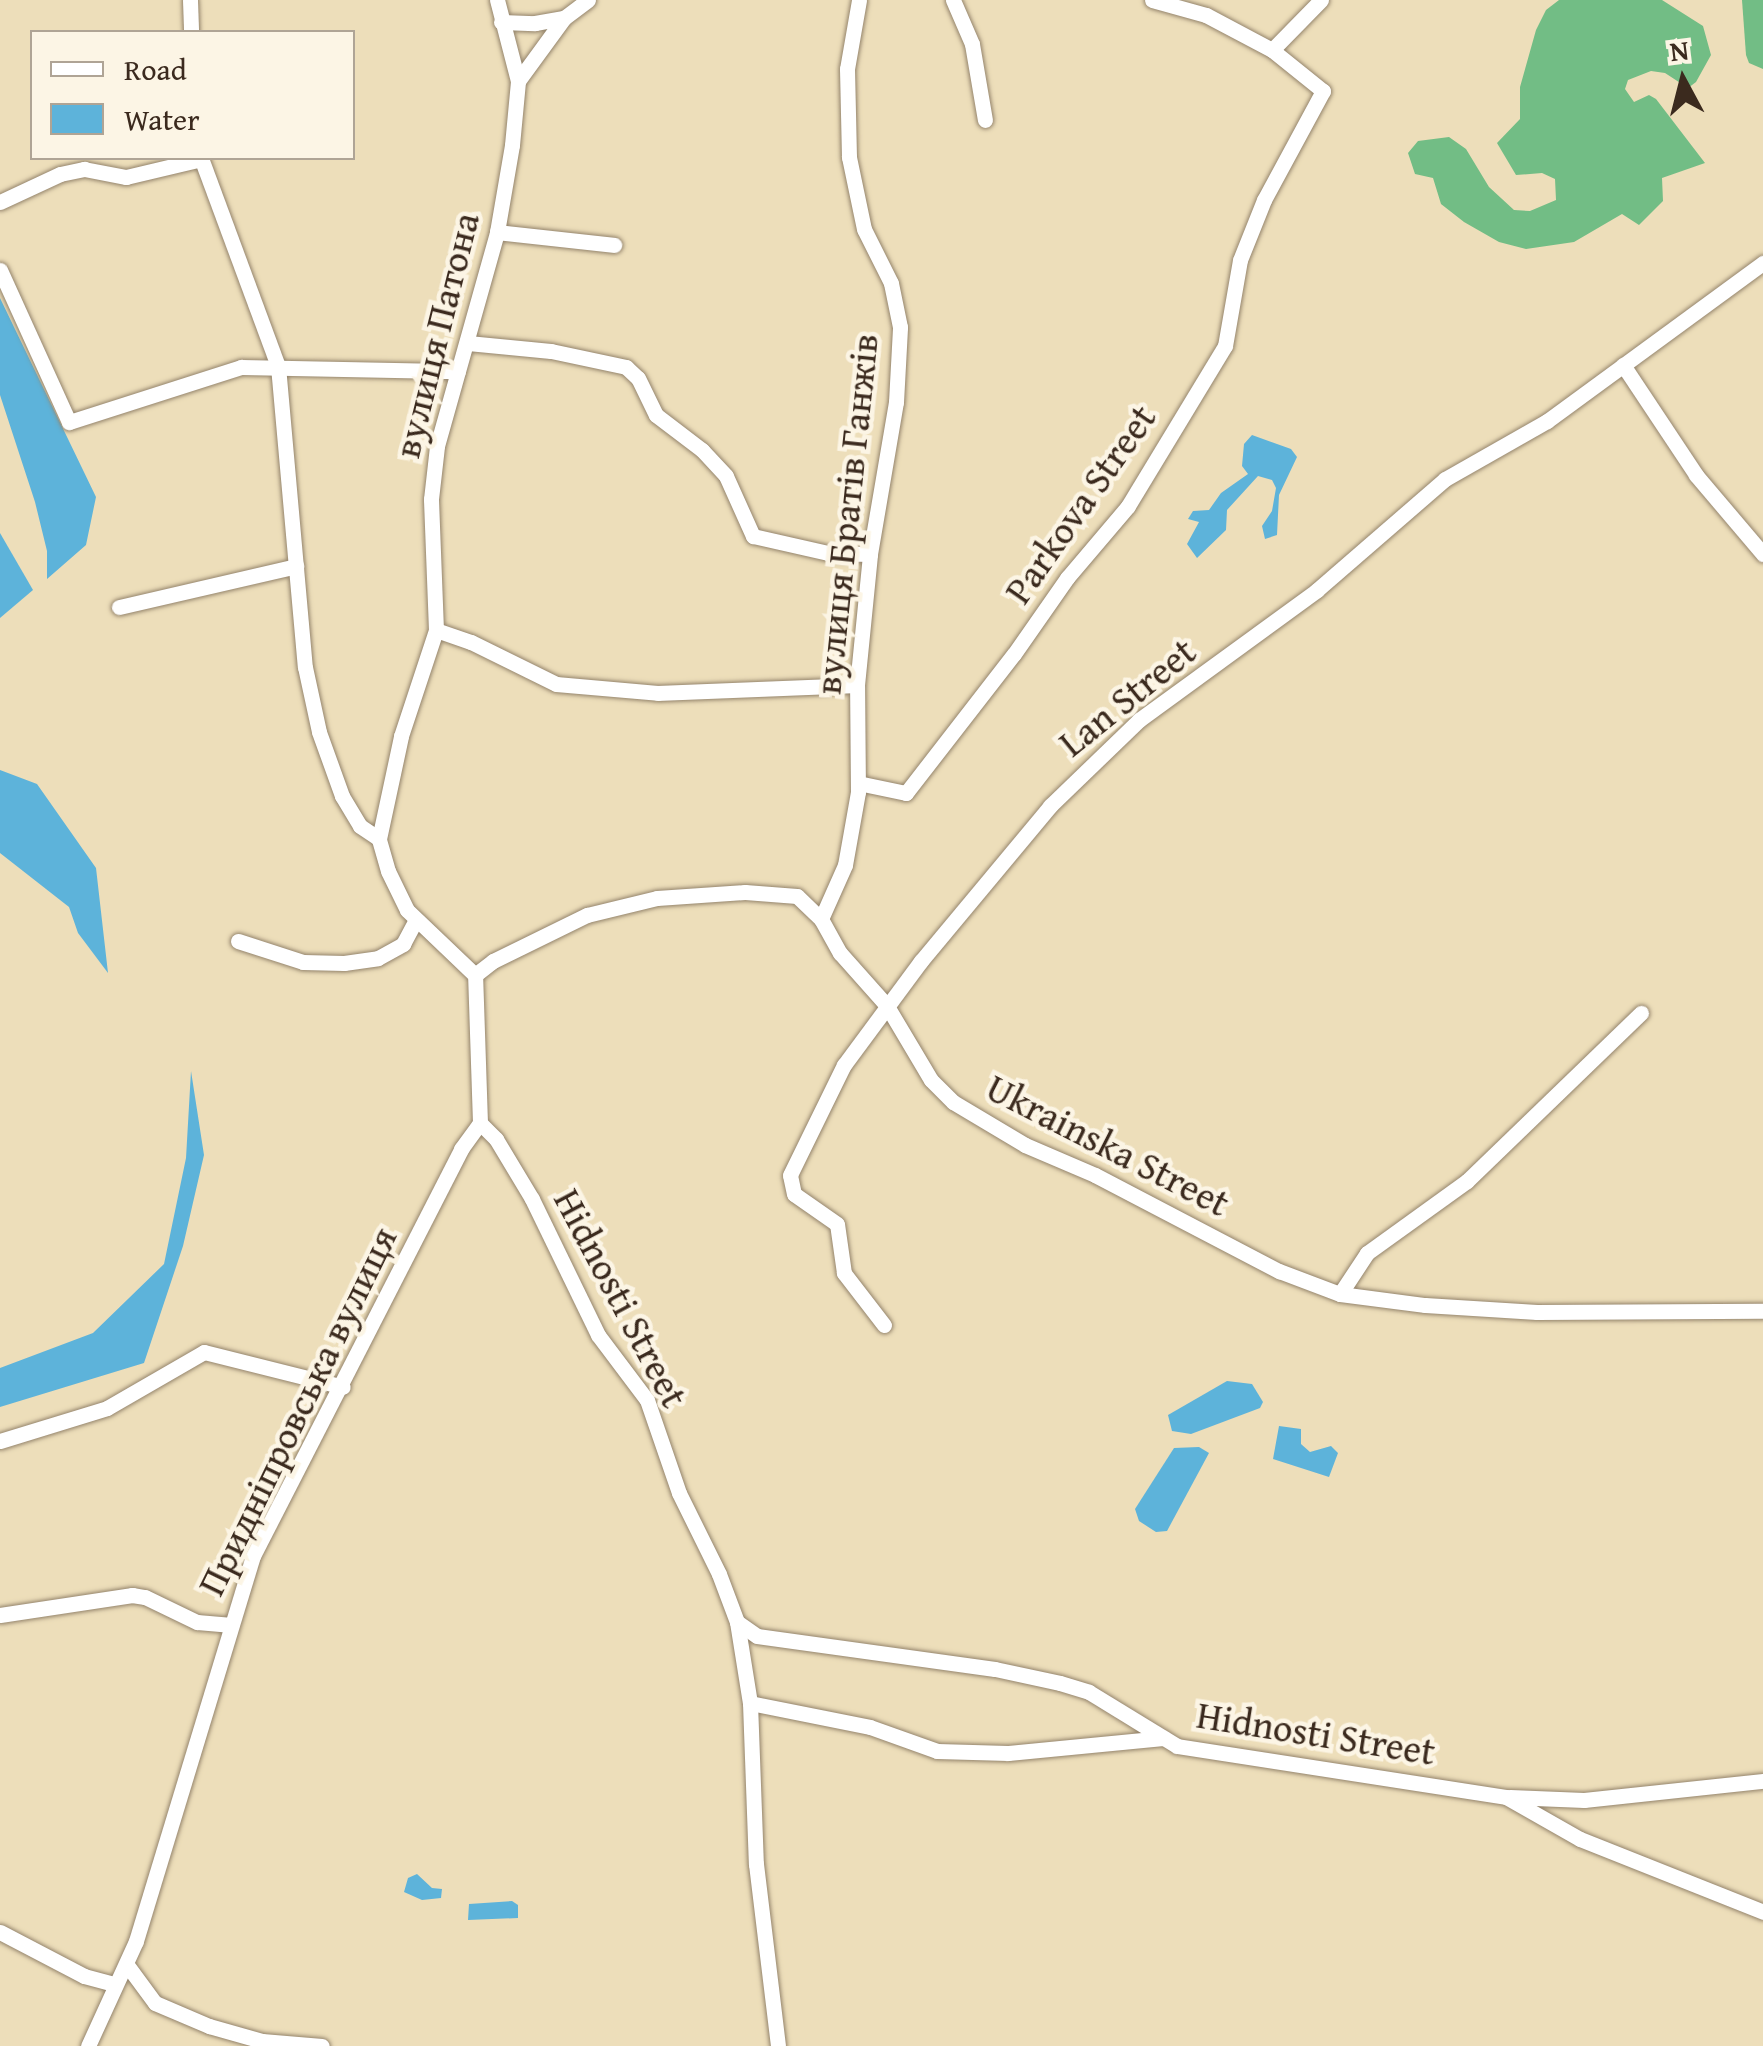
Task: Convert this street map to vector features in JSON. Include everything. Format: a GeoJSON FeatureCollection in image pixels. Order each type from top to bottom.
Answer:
{"type":"FeatureCollection","features":[{"type":"Feature","properties":{"kind":"street"},"geometry":{"type":"LineString","coordinates":[[190,0],[191,30]]}},
{"type":"Feature","properties":{"kind":"street","name":"вулиця Патона"},"geometry":{"type":"LineString","coordinates":[[380,838],[401,736],[436,630],[432,499],[438,446],[496,232],[518,81],[497,0]]}},
{"type":"Feature","properties":{"kind":"street"},"geometry":{"type":"LineString","coordinates":[[501,22],[535,24],[564,18],[588,0]]}},
{"type":"Feature","properties":{"kind":"street","name":"вулиця Братів Ганжів"},"geometry":{"type":"LineString","coordinates":[[822,919],[845,865],[858,784],[858,685],[870,554],[896,402],[900,327],[891,283],[864,229],[849,157],[847,69],[860,0]]}},
{"type":"Feature","properties":{"kind":"street"},"geometry":{"type":"LineString","coordinates":[[953,0],[972,44],[986,120]]}},
{"type":"Feature","properties":{"kind":"street"},"geometry":{"type":"LineString","coordinates":[[1152,0],[1206,15],[1272,50],[1321,0]]}},
{"type":"Feature","properties":{"kind":"street","name":"вулиця Патона"},"geometry":{"type":"LineString","coordinates":[[518,81],[564,18]]}},
{"type":"Feature","properties":{"kind":"street","name":"Parkova Street"},"geometry":{"type":"LineString","coordinates":[[858,784],[906,792],[1014,654],[1066,578],[1128,506],[1224,346],[1240,260],[1264,200],[1323,91],[1272,50]]}},
{"type":"Feature","properties":{"kind":"street"},"geometry":{"type":"LineString","coordinates":[[0,202],[60,174],[84,169],[126,176],[194,160]]}},
{"type":"Feature","properties":{"kind":"street"},"geometry":{"type":"LineString","coordinates":[[203,160],[278,366],[305,668],[319,732],[342,796],[360,826],[380,838],[396,890],[416,920],[475,975],[480,1123]]}},
{"type":"Feature","properties":{"kind":"street"},"geometry":{"type":"LineString","coordinates":[[496,232],[614,245]]}},
{"type":"Feature","properties":{"kind":"street","name":"Lan Street"},"geometry":{"type":"LineString","coordinates":[[884,1326],[844,1273],[836,1224],[794,1194],[790,1175],[844,1065],[886,1006],[1050,806],[1139,720],[1317,590],[1445,479],[1547,420],[1763,262]]}},
{"type":"Feature","properties":{"kind":"street"},"geometry":{"type":"LineString","coordinates":[[0,270],[69,422],[241,367],[458,372]]}},
{"type":"Feature","properties":{"kind":"street"},"geometry":{"type":"LineString","coordinates":[[468,343],[551,351],[626,367],[638,378],[656,415],[702,450],[726,476],[753,536],[828,553],[870,554]]}},
{"type":"Feature","properties":{"kind":"street"},"geometry":{"type":"LineString","coordinates":[[1623,366],[1696,475],[1763,554]]}},
{"type":"Feature","properties":{"kind":"street"},"geometry":{"type":"LineString","coordinates":[[119,607],[296,566]]}},
{"type":"Feature","properties":{"kind":"street"},"geometry":{"type":"LineString","coordinates":[[436,630],[472,642],[556,684],[658,693],[858,685]]}},
{"type":"Feature","properties":{"kind":"street","name":"Ukrainska Street"},"geometry":{"type":"LineString","coordinates":[[475,975],[494,961],[587,915],[657,898],[745,892],[797,896],[822,919],[840,953],[886,1006],[931,1080],[952,1102],[1025,1144],[1095,1174],[1279,1272],[1340,1294],[1538,1312],[1763,1311]]}},
{"type":"Feature","properties":{"kind":"street"},"geometry":{"type":"LineString","coordinates":[[238,941],[304,962],[344,963],[378,958],[403,944],[416,920]]}},
{"type":"Feature","properties":{"kind":"street"},"geometry":{"type":"LineString","coordinates":[[1340,1294],[1367,1253],[1468,1180],[1641,1013]]}},
{"type":"Feature","properties":{"kind":"street","name":"Придніпровська вулиця"},"geometry":{"type":"LineString","coordinates":[[88,2046],[113,1984],[127,1965],[253,1556],[461,1149],[480,1123]]}},
{"type":"Feature","properties":{"kind":"street","name":"Hidnosti Street"},"geometry":{"type":"LineString","coordinates":[[480,1123],[496,1139],[532,1199],[598,1335],[647,1400],[674,1479],[737,1622],[750,1703],[756,1864],[778,2046]]}},
{"type":"Feature","properties":{"kind":"street"},"geometry":{"type":"LineString","coordinates":[[0,1441],[108,1408],[204,1352],[342,1387]]}},
{"type":"Feature","properties":{"kind":"street"},"geometry":{"type":"LineString","coordinates":[[0,1615],[132,1595],[145,1597],[196,1622],[229,1625]]}},
{"type":"Feature","properties":{"kind":"street","name":"Hidnosti Street"},"geometry":{"type":"LineString","coordinates":[[737,1622],[757,1636],[996,1669],[1060,1683],[1089,1692],[1177,1746],[1506,1796],[1580,1839],[1763,1912]]}},
{"type":"Feature","properties":{"kind":"street"},"geometry":{"type":"LineString","coordinates":[[750,1703],[870,1727],[936,1751],[1008,1753],[1162,1738]]}},
{"type":"Feature","properties":{"kind":"street"},"geometry":{"type":"LineString","coordinates":[[1506,1796],[1584,1800],[1763,1781]]}},
{"type":"Feature","properties":{"kind":"street"},"geometry":{"type":"LineString","coordinates":[[0,1932],[84,1976],[113,1984]]}},
{"type":"Feature","properties":{"kind":"street"},"geometry":{"type":"LineString","coordinates":[[127,1965],[155,2003],[210,2026],[262,2041],[322,2046]]}},
{"type":"Feature","properties":{"kind":"green space"},"geometry":{"type":"Polygon","coordinates":[[[1559,0],[1662,0],[1703,26],[1711,55],[1696,82],[1688,88],[1665,73],[1651,71],[1628,80],[1625,89],[1634,102],[1649,95],[1656,99],[1705,163],[1662,178],[1663,201],[1639,225],[1622,214],[1574,242],[1526,249],[1499,242],[1441,204],[1433,178],[1415,174],[1408,153],[1418,141],[1449,137],[1466,149],[1489,187],[1514,210],[1530,211],[1556,200],[1555,179],[1542,173],[1516,175],[1497,143],[1520,119],[1520,87],[1536,30],[1546,10],[1559,0]]]}},
{"type":"Feature","properties":{"kind":"green space"},"geometry":{"type":"Polygon","coordinates":[[[1742,0],[1763,0],[1763,69],[1749,63],[1746,55],[1742,0]]]}},
{"type":"Feature","properties":{"kind":"water"},"geometry":{"type":"Polygon","coordinates":[[[0,298],[96,497],[86,545],[47,579],[47,551],[35,502],[0,395],[0,298]]]}},
{"type":"Feature","properties":{"kind":"water"},"geometry":{"type":"Polygon","coordinates":[[[1252,435],[1291,449],[1297,457],[1279,495],[1277,535],[1265,539],[1262,526],[1272,511],[1276,488],[1272,480],[1258,476],[1227,510],[1226,530],[1197,558],[1187,544],[1199,522],[1188,519],[1193,511],[1209,510],[1221,493],[1248,474],[1242,466],[1244,444],[1252,435]]]}},
{"type":"Feature","properties":{"kind":"water"},"geometry":{"type":"Polygon","coordinates":[[[0,533],[33,590],[0,618],[0,533]]]}},
{"type":"Feature","properties":{"kind":"water"},"geometry":{"type":"Polygon","coordinates":[[[0,770],[37,784],[96,868],[108,973],[78,933],[69,907],[0,853],[0,770]]]}},
{"type":"Feature","properties":{"kind":"water"},"geometry":{"type":"Polygon","coordinates":[[[191,1071],[204,1155],[183,1246],[144,1363],[0,1407],[0,1368],[93,1333],[164,1264],[186,1158],[191,1071]]]}},
{"type":"Feature","properties":{"kind":"water"},"geometry":{"type":"Polygon","coordinates":[[[1227,1381],[1252,1384],[1263,1402],[1260,1408],[1191,1434],[1172,1431],[1168,1415],[1227,1381]]]}},
{"type":"Feature","properties":{"kind":"water"},"geometry":{"type":"Polygon","coordinates":[[[1279,1426],[1301,1429],[1301,1444],[1310,1452],[1331,1446],[1338,1453],[1329,1477],[1273,1459],[1279,1426]]]}},
{"type":"Feature","properties":{"kind":"water"},"geometry":{"type":"Polygon","coordinates":[[[1199,1447],[1209,1453],[1167,1531],[1156,1532],[1139,1521],[1135,1509],[1174,1448],[1199,1447]]]}},
{"type":"Feature","properties":{"kind":"water"},"geometry":{"type":"Polygon","coordinates":[[[417,1874],[432,1888],[442,1889],[441,1898],[422,1900],[404,1892],[408,1878],[417,1874]]]}},
{"type":"Feature","properties":{"kind":"water"},"geometry":{"type":"Polygon","coordinates":[[[512,1901],[518,1905],[518,1918],[468,1920],[469,1904],[512,1901]]]}}]}
